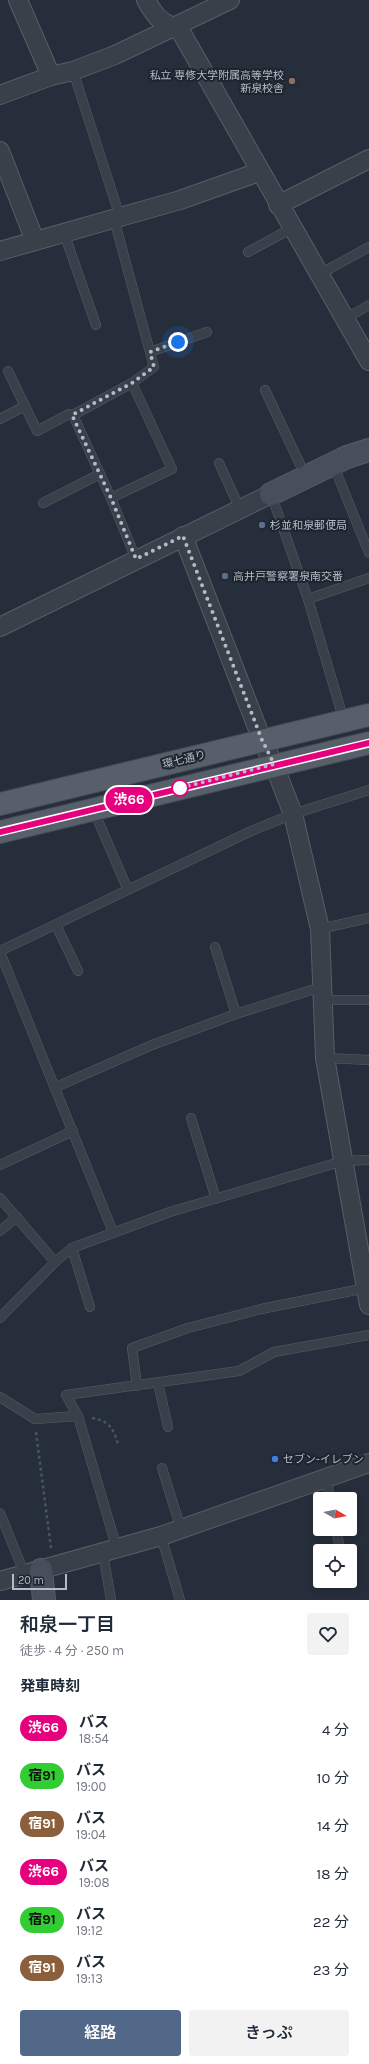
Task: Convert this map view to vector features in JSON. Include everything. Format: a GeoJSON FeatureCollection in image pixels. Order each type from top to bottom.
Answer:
{"type":"FeatureCollection","features":[{"type":"Feature","properties":{"kind":"main road","name":"環七通り"},"geometry":{"type":"LineString","coordinates":[[0,804],[369,715]]}},
{"type":"Feature","properties":{"kind":"main road"},"geometry":{"type":"LineString","coordinates":[[0,832],[274,764],[369,743]]}},
{"type":"Feature","properties":{"kind":"street"},"geometry":{"type":"LineString","coordinates":[[18,0],[51,76]]}},
{"type":"Feature","properties":{"kind":"street"},"geometry":{"type":"LineString","coordinates":[[146,0],[154,15],[163,23],[172,26],[181,32],[259,172],[369,361]]}},
{"type":"Feature","properties":{"kind":"street"},"geometry":{"type":"LineString","coordinates":[[0,95],[51,76],[73,71],[160,34],[172,26],[230,0]]}},
{"type":"Feature","properties":{"kind":"street"},"geometry":{"type":"LineString","coordinates":[[0,151],[35,241]]}},
{"type":"Feature","properties":{"kind":"street"},"geometry":{"type":"LineString","coordinates":[[278,205],[369,160]]}},
{"type":"Feature","properties":{"kind":"street"},"geometry":{"type":"LineString","coordinates":[[0,251],[180,200],[259,172]]}},
{"type":"Feature","properties":{"kind":"street"},"geometry":{"type":"LineString","coordinates":[[0,627],[136,559],[333,464],[369,450]]}},
{"type":"Feature","properties":{"kind":"street"},"geometry":{"type":"LineString","coordinates":[[183,536],[262,740],[274,764],[293,814],[320,929],[324,993],[325,1058],[368,1297]]}},
{"type":"Feature","properties":{"kind":"street"},"geometry":{"type":"LineString","coordinates":[[0,1581],[161,1536],[369,1463]]}},
{"type":"Feature","properties":{"kind":"street"},"geometry":{"type":"LineString","coordinates":[[39,1571],[44,1600]]}},
{"type":"Feature","properties":{"kind":"lane"},"geometry":{"type":"LineString","coordinates":[[8,371],[37,431],[69,414],[72,415],[132,383],[154,367],[117,218],[73,71]]}},
{"type":"Feature","properties":{"kind":"lane"},"geometry":{"type":"LineString","coordinates":[[248,252],[292,228]]}},
{"type":"Feature","properties":{"kind":"lane"},"geometry":{"type":"LineString","coordinates":[[64,233],[96,325]]}},
{"type":"Feature","properties":{"kind":"lane"},"geometry":{"type":"LineString","coordinates":[[318,275],[369,247]]}},
{"type":"Feature","properties":{"kind":"lane"},"geometry":{"type":"LineString","coordinates":[[345,319],[369,305]]}},
{"type":"Feature","properties":{"kind":"lane"},"geometry":{"type":"LineString","coordinates":[[150,352],[207,332]]}},
{"type":"Feature","properties":{"kind":"lane"},"geometry":{"type":"LineString","coordinates":[[111,498],[172,469],[132,383]]}},
{"type":"Feature","properties":{"kind":"lane"},"geometry":{"type":"LineString","coordinates":[[265,390],[306,477]]}},
{"type":"Feature","properties":{"kind":"lane"},"geometry":{"type":"LineString","coordinates":[[0,419],[25,406]]}},
{"type":"Feature","properties":{"kind":"lane"},"geometry":{"type":"LineString","coordinates":[[72,415],[111,498],[136,559]]}},
{"type":"Feature","properties":{"kind":"lane"},"geometry":{"type":"LineString","coordinates":[[219,464],[240,509]]}},
{"type":"Feature","properties":{"kind":"lane"},"geometry":{"type":"LineString","coordinates":[[333,464],[369,553]]}},
{"type":"Feature","properties":{"kind":"lane"},"geometry":{"type":"LineString","coordinates":[[43,503],[100,474]]}},
{"type":"Feature","properties":{"kind":"lane"},"geometry":{"type":"LineString","coordinates":[[271,494],[308,599],[344,722]]}},
{"type":"Feature","properties":{"kind":"lane"},"geometry":{"type":"LineString","coordinates":[[308,599],[369,578]]}},
{"type":"Feature","properties":{"kind":"lane"},"geometry":{"type":"LineString","coordinates":[[113,1232],[56,1087],[0,952],[249,832],[293,814],[368,792]]}},
{"type":"Feature","properties":{"kind":"lane"},"geometry":{"type":"LineString","coordinates":[[93,809],[128,890]]}},
{"type":"Feature","properties":{"kind":"lane"},"geometry":{"type":"LineString","coordinates":[[320,929],[369,918]]}},
{"type":"Feature","properties":{"kind":"lane"},"geometry":{"type":"LineString","coordinates":[[56,925],[78,971]]}},
{"type":"Feature","properties":{"kind":"lane"},"geometry":{"type":"LineString","coordinates":[[215,947],[236,1014]]}},
{"type":"Feature","properties":{"kind":"lane"},"geometry":{"type":"LineString","coordinates":[[56,1087],[152,1045],[236,1014],[324,993],[369,1000]]}},
{"type":"Feature","properties":{"kind":"lane"},"geometry":{"type":"LineString","coordinates":[[325,1058],[369,1060]]}},
{"type":"Feature","properties":{"kind":"lane"},"geometry":{"type":"LineString","coordinates":[[191,1118],[216,1199]]}},
{"type":"Feature","properties":{"kind":"lane"},"geometry":{"type":"LineString","coordinates":[[0,1165],[73,1132]]}},
{"type":"Feature","properties":{"kind":"lane"},"geometry":{"type":"LineString","coordinates":[[0,1318],[55,1262],[72,1248],[170,1212],[343,1161],[369,1160]]}},
{"type":"Feature","properties":{"kind":"lane"},"geometry":{"type":"LineString","coordinates":[[0,1198],[55,1262]]}},
{"type":"Feature","properties":{"kind":"lane"},"geometry":{"type":"LineString","coordinates":[[0,1231],[17,1217]]}},
{"type":"Feature","properties":{"kind":"lane"},"geometry":{"type":"LineString","coordinates":[[72,1248],[90,1307]]}},
{"type":"Feature","properties":{"kind":"lane"},"geometry":{"type":"LineString","coordinates":[[137,1386],[132,1348],[188,1328],[260,1309],[368,1297]]}},
{"type":"Feature","properties":{"kind":"lane"},"geometry":{"type":"LineString","coordinates":[[111,1600],[110,1551],[78,1416],[66,1395],[239,1371],[274,1352],[369,1335]]}},
{"type":"Feature","properties":{"kind":"lane"},"geometry":{"type":"LineString","coordinates":[[158,1383],[168,1427]]}},
{"type":"Feature","properties":{"kind":"lane"},"geometry":{"type":"LineString","coordinates":[[0,1397],[35,1419],[78,1416]]}},
{"type":"Feature","properties":{"kind":"lane"},"geometry":{"type":"LineString","coordinates":[[162,1468],[181,1529]]}},
{"type":"Feature","properties":{"kind":"lane"},"geometry":{"type":"LineString","coordinates":[[326,1478],[329,1492]]}},
{"type":"Feature","properties":{"kind":"lane"},"geometry":{"type":"LineString","coordinates":[[0,1513],[39,1571]]}},
{"type":"Feature","properties":{"kind":"lane"},"geometry":{"type":"LineString","coordinates":[[161,1536],[180,1600]]}},
{"type":"Feature","properties":{"kind":"path"},"geometry":{"type":"LineString","coordinates":[[78,1416],[101,1419],[109,1423],[115,1432],[118,1445]]}},
{"type":"Feature","properties":{"kind":"path"},"geometry":{"type":"LineString","coordinates":[[35,1419],[51,1540],[39,1571]]}},
{"type":"Feature","properties":{"kind":"bus line","name":"渋66"},"geometry":{"type":"LineString","coordinates":[[0,832],[274,764],[369,743]]}},
{"type":"Feature","properties":{"kind":"place","name":"私立 専修大学附属高等学校 新泉校舎"},"geometry":{"type":"Point","coordinates":[292,81]}},
{"type":"Feature","properties":{"kind":"place","name":"杉並和泉郵便局"},"geometry":{"type":"Point","coordinates":[262,525]}},
{"type":"Feature","properties":{"kind":"place","name":"高井戸警察署泉南交番"},"geometry":{"type":"Point","coordinates":[225,576]}},
{"type":"Feature","properties":{"kind":"place","name":"セブン-イレブン"},"geometry":{"type":"Point","coordinates":[275,1459]}},
{"type":"Feature","properties":{"kind":"route"},"geometry":{"type":"LineString","coordinates":[[178,342],[150,352],[154,367],[132,383],[72,415],[111,498],[136,559],[183,536],[262,740],[274,764],[180,788]]}}]}
